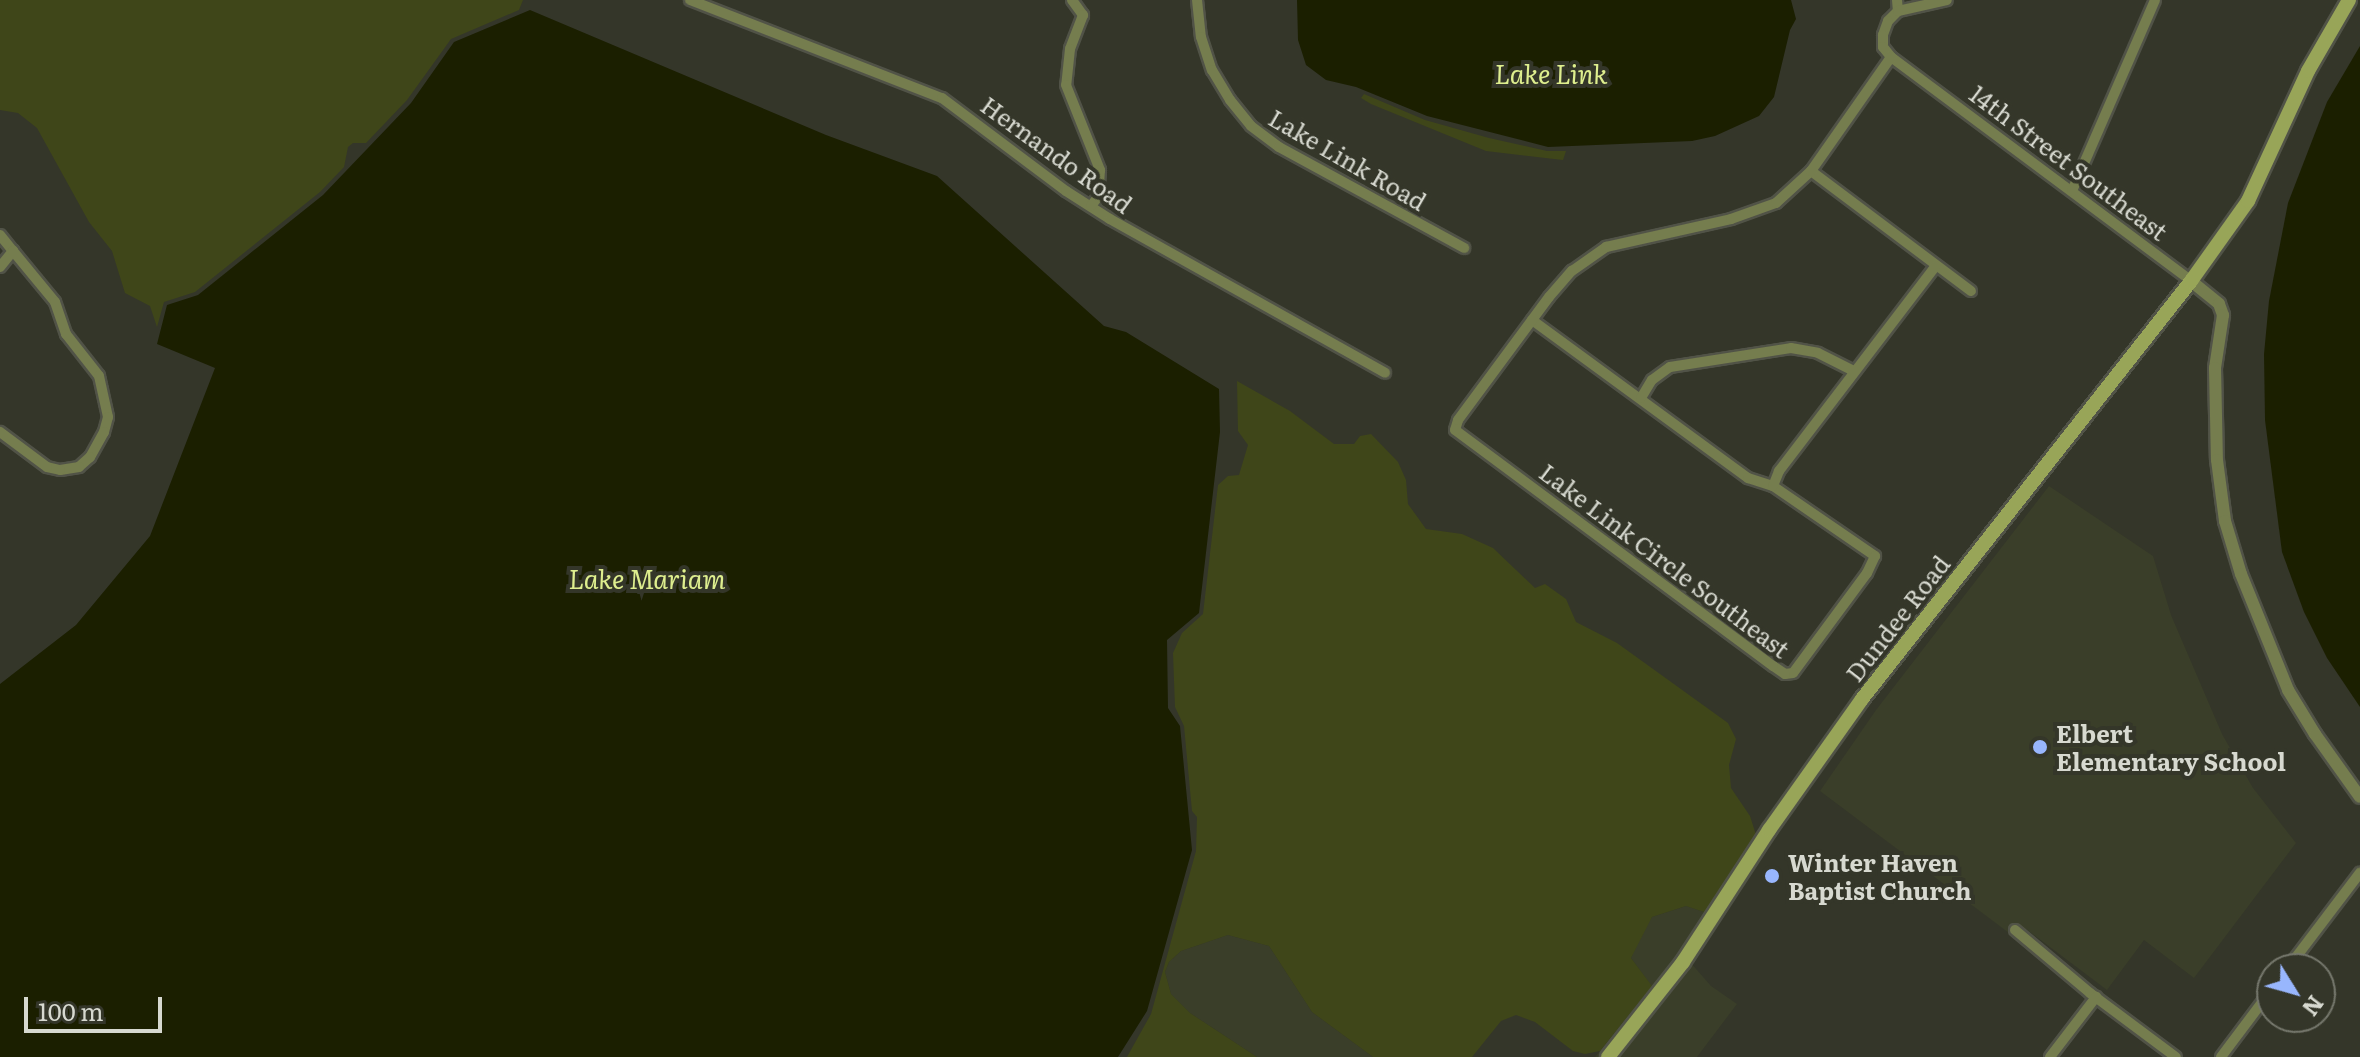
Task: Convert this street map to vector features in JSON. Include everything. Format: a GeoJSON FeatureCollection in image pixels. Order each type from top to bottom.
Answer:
{"type":"FeatureCollection","features":[{"type":"Feature","properties":{"kind":"main road","name":"Dundee Road"},"geometry":{"type":"LineString","coordinates":[[1608,1057],[1683,962],[1776,820],[1862,699],[2191,281],[2237,216],[2261,176],[2308,71],[2349,0]]}},
{"type":"Feature","properties":{"kind":"street","name":"Hernando Road"},"geometry":{"type":"LineString","coordinates":[[690,0],[942,98],[1091,206],[1385,373]]}},
{"type":"Feature","properties":{"kind":"street"},"geometry":{"type":"LineString","coordinates":[[725,13],[730,0]]}},
{"type":"Feature","properties":{"kind":"street"},"geometry":{"type":"LineString","coordinates":[[1072,0],[1083,15],[1070,49],[1066,85],[1100,170],[1098,197],[1091,206]]}},
{"type":"Feature","properties":{"kind":"street","name":"Lake Link Road"},"geometry":{"type":"LineString","coordinates":[[1197,0],[1201,37],[1212,70],[1251,126],[1279,147],[1464,248]]}},
{"type":"Feature","properties":{"kind":"street"},"geometry":{"type":"LineString","coordinates":[[1936,266],[1779,471],[1773,486],[1748,478],[1532,320],[1572,271],[1606,247],[1755,213],[1776,203],[1811,171],[1891,57],[1883,47],[1883,35],[1897,5],[1947,0]]}},
{"type":"Feature","properties":{"kind":"street"},"geometry":{"type":"LineString","coordinates":[[2072,191],[2155,0]]}},
{"type":"Feature","properties":{"kind":"street","name":"14th Street Southeast"},"geometry":{"type":"LineString","coordinates":[[1891,57],[2219,304],[2223,315],[2215,368],[2219,475],[2225,521],[2241,574],[2288,690],[2360,797]]}},
{"type":"Feature","properties":{"kind":"street"},"geometry":{"type":"LineString","coordinates":[[1811,171],[1971,291]]}},
{"type":"Feature","properties":{"kind":"street"},"geometry":{"type":"LineString","coordinates":[[0,235],[55,302],[66,334],[99,376],[108,417],[95,452],[79,467],[70,469],[47,467],[0,432]]}},
{"type":"Feature","properties":{"kind":"street"},"geometry":{"type":"LineString","coordinates":[[0,267],[13,251]]}},
{"type":"Feature","properties":{"kind":"street","name":"Lake Link Circle Southeast"},"geometry":{"type":"LineString","coordinates":[[1532,320],[1458,420],[1455,430],[1785,674],[1793,673],[1867,573],[1875,556],[1773,486]]}},
{"type":"Feature","properties":{"kind":"street"},"geometry":{"type":"LineString","coordinates":[[1641,398],[1652,380],[1670,367],[1791,348],[1818,353],[1854,371]]}},
{"type":"Feature","properties":{"kind":"street"},"geometry":{"type":"LineString","coordinates":[[2299,953],[2360,873]]}},
{"type":"Feature","properties":{"kind":"street"},"geometry":{"type":"LineString","coordinates":[[2015,930],[2096,997],[2176,1057]]}},
{"type":"Feature","properties":{"kind":"street"},"geometry":{"type":"LineString","coordinates":[[2050,1057],[2096,997]]}},
{"type":"Feature","properties":{"kind":"street"},"geometry":{"type":"LineString","coordinates":[[2221,1057],[2256,1010]]}},
{"type":"Feature","properties":{"kind":"shaded area"},"geometry":{"type":"Polygon","coordinates":[[[0,0],[523,0],[519,10],[451,39],[407,100],[366,143],[353,143],[348,147],[344,167],[320,192],[195,292],[164,302],[157,327],[150,306],[125,293],[112,251],[89,222],[37,128],[18,113],[0,110],[0,0]]]}},
{"type":"Feature","properties":{"kind":"shaded area"},"geometry":{"type":"Polygon","coordinates":[[[1364,94],[1425,120],[1547,151],[1566,151],[1563,160],[1486,151],[1371,104],[1361,98],[1364,94]]]}},
{"type":"Feature","properties":{"kind":"shaded area"},"geometry":{"type":"Polygon","coordinates":[[[1237,381],[1290,411],[1334,444],[1354,444],[1360,436],[1371,434],[1398,462],[1406,480],[1408,504],[1426,529],[1462,534],[1493,548],[1535,588],[1545,584],[1566,599],[1576,622],[1617,643],[1728,723],[1736,739],[1729,765],[1731,788],[1750,816],[1757,838],[1710,914],[1686,906],[1652,917],[1631,958],[1652,986],[1600,1051],[1585,1054],[1573,1051],[1535,1022],[1516,1015],[1501,1021],[1472,1057],[1373,1057],[1312,1012],[1269,946],[1228,935],[1181,951],[1169,962],[1165,972],[1171,994],[1190,1013],[1257,1057],[1127,1057],[1151,1014],[1196,851],[1197,817],[1192,811],[1184,726],[1175,707],[1173,653],[1182,633],[1203,614],[1218,485],[1228,476],[1239,475],[1248,445],[1238,431],[1237,381]]]}},
{"type":"Feature","properties":{"kind":"shaded area","name":"Elbert Elementary School"},"geometry":{"type":"Polygon","coordinates":[[[2049,486],[2153,556],[2171,615],[2222,734],[2253,788],[2296,843],[2194,978],[2144,940],[2107,990],[2026,929],[2017,939],[1820,791],[1876,710],[2049,486]]]}},
{"type":"Feature","properties":{"kind":"shaded area"},"geometry":{"type":"Polygon","coordinates":[[[1686,906],[1710,914],[1601,1057],[1595,1057],[1652,987],[1631,958],[1644,928],[1652,917],[1686,906]]]}},
{"type":"Feature","properties":{"kind":"shaded area"},"geometry":{"type":"Polygon","coordinates":[[[1228,935],[1269,946],[1312,1012],[1373,1057],[1257,1057],[1190,1013],[1171,994],[1165,972],[1169,962],[1181,951],[1228,935]]]}},
{"type":"Feature","properties":{"kind":"shaded area"},"geometry":{"type":"Polygon","coordinates":[[[1690,962],[1711,986],[1737,1004],[1697,1057],[1615,1057],[1690,962]]]}},
{"type":"Feature","properties":{"kind":"water","name":"Lake Link"},"geometry":{"type":"Polygon","coordinates":[[[1297,0],[1791,0],[1796,19],[1790,30],[1774,97],[1759,116],[1715,136],[1692,141],[1548,147],[1427,116],[1356,87],[1326,80],[1306,65],[1298,40],[1297,0]]]}},
{"type":"Feature","properties":{"kind":"water","name":"Lake Mariam"},"geometry":{"type":"Polygon","coordinates":[[[530,10],[826,135],[937,176],[1104,326],[1126,332],[1219,389],[1220,432],[1199,613],[1167,640],[1168,708],[1180,726],[1192,850],[1147,1011],[1118,1057],[0,1057],[0,684],[76,625],[150,536],[215,368],[157,344],[167,305],[198,295],[323,195],[411,103],[454,42],[530,10]]]}},
{"type":"Feature","properties":{"kind":"water"},"geometry":{"type":"Polygon","coordinates":[[[2360,46],[2360,707],[2327,658],[2304,612],[2282,552],[2265,420],[2264,354],[2269,301],[2288,203],[2327,102],[2360,46]]]}},
{"type":"Feature","properties":{"kind":"place","name":"Elbert Elementary School"},"geometry":{"type":"Point","coordinates":[2040,747]}},
{"type":"Feature","properties":{"kind":"place","name":"Winter Haven Baptist Church"},"geometry":{"type":"Point","coordinates":[1772,876]}}]}
